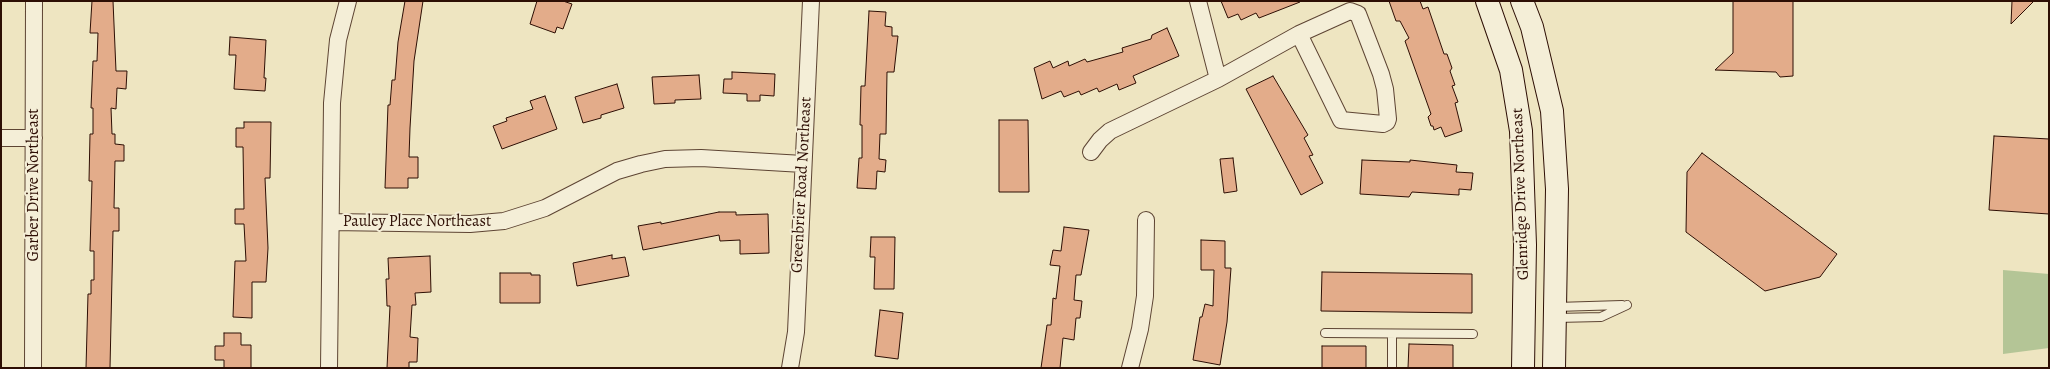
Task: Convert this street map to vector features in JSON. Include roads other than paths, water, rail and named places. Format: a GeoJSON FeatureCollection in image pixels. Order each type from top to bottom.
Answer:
{"type":"FeatureCollection","features":[{"type":"Feature","properties":{"kind":"main road","name":"Glenridge Drive Northeast"},"geometry":{"type":"LineString","coordinates":[[1487,1],[1511,70],[1521,132],[1525,245],[1523,368]]}},
{"type":"Feature","properties":{"kind":"main road","name":"Glenridge Drive Northeast"},"geometry":{"type":"LineString","coordinates":[[1522,1],[1532,27],[1552,111],[1557,189],[1554,368]]}},
{"type":"Feature","properties":{"kind":"street","name":"Garber Drive Northeast"},"geometry":{"type":"LineString","coordinates":[[33,368],[34,1]]}},
{"type":"Feature","properties":{"kind":"street"},"geometry":{"type":"LineString","coordinates":[[329,368],[332,103],[338,40],[348,1]]}},
{"type":"Feature","properties":{"kind":"street","name":"Greenbrier Road Northeast"},"geometry":{"type":"LineString","coordinates":[[790,368],[796,332],[811,1]]}},
{"type":"Feature","properties":{"kind":"street"},"geometry":{"type":"LineString","coordinates":[[1198,1],[1218,79]]}},
{"type":"Feature","properties":{"kind":"street"},"geometry":{"type":"LineString","coordinates":[[1091,152],[1100,140],[1110,131],[1218,79],[1298,34],[1350,11],[1355,11],[1358,14],[1384,81],[1388,119],[1387,122],[1384,124],[1341,120],[1298,34]]}},
{"type":"Feature","properties":{"kind":"street"},"geometry":{"type":"LineString","coordinates":[[1,138],[34,138]]}},
{"type":"Feature","properties":{"kind":"street","name":"Pauley Place Northeast"},"geometry":{"type":"LineString","coordinates":[[331,222],[470,224],[504,221],[545,208],[617,171],[665,159],[701,158],[803,164]]}},
{"type":"Feature","properties":{"kind":"street"},"geometry":{"type":"LineString","coordinates":[[1130,368],[1140,328],[1145,296],[1146,220]]}},
{"type":"Feature","properties":{"kind":"lane"},"geometry":{"type":"LineString","coordinates":[[1627,305],[1601,318],[1555,313],[1627,305]]}},
{"type":"Feature","properties":{"kind":"lane"},"geometry":{"type":"LineString","coordinates":[[1325,333],[1473,334]]}},
{"type":"Feature","properties":{"kind":"lane"},"geometry":{"type":"LineString","coordinates":[[1392,334],[1392,368]]}}]}
